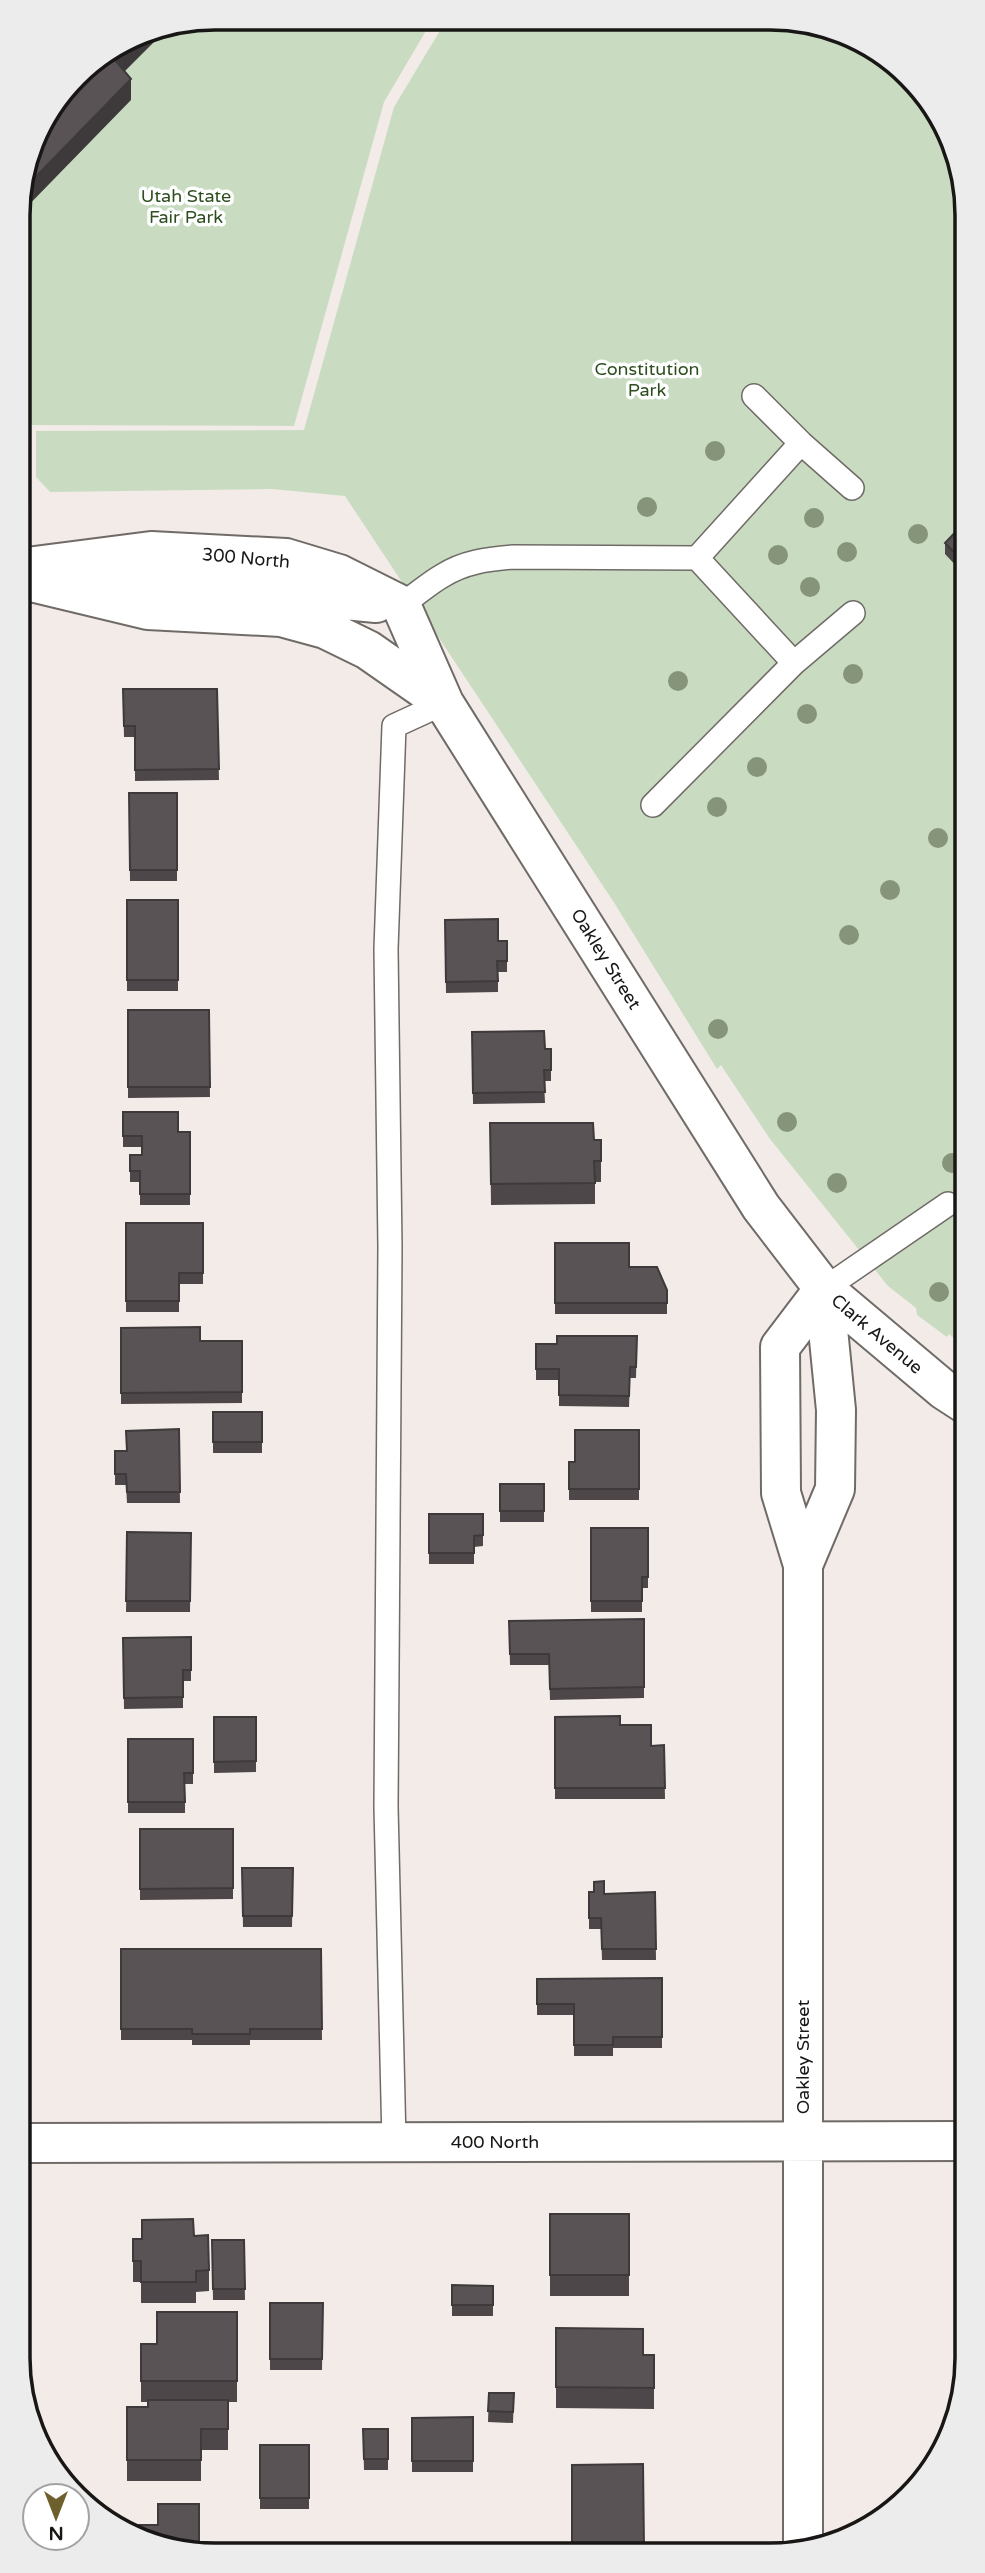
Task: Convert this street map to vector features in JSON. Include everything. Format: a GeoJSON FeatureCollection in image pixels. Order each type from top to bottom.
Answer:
{"type":"FeatureCollection","features":[{"type":"Feature","properties":{"kind":"street","name":"300 North"},"geometry":{"type":"LineString","coordinates":[[30,567],[151,551],[286,558],[339,575],[401,605]]}},
{"type":"Feature","properties":{"kind":"street"},"geometry":{"type":"LineString","coordinates":[[30,576],[148,581],[401,605],[444,703]]}},
{"type":"Feature","properties":{"kind":"street","name":"Oakley Street"},"geometry":{"type":"LineString","coordinates":[[30,579],[148,610],[281,617],[325,629],[368,650],[444,703],[761,1207],[824,1289],[836,1410],[835,1489],[803,1565]]}},
{"type":"Feature","properties":{"kind":"street","name":"Oakley Street"},"geometry":{"type":"LineString","coordinates":[[803,2540],[803,1565],[781,1493],[780,1347],[824,1289]]}},
{"type":"Feature","properties":{"kind":"street","name":"Clark Avenue"},"geometry":{"type":"LineString","coordinates":[[824,1289],[955,1397]]}},
{"type":"Feature","properties":{"kind":"street","name":"400 North"},"geometry":{"type":"LineString","coordinates":[[30,2143],[955,2141]]}},
{"type":"Feature","properties":{"kind":"lane"},"geometry":{"type":"LineString","coordinates":[[754,396],[852,488]]}},
{"type":"Feature","properties":{"kind":"lane"},"geometry":{"type":"LineString","coordinates":[[697,558],[801,443]]}},
{"type":"Feature","properties":{"kind":"lane"},"geometry":{"type":"LineString","coordinates":[[401,605],[442,576],[463,566],[488,559],[697,558],[794,663]]}},
{"type":"Feature","properties":{"kind":"lane"},"geometry":{"type":"LineString","coordinates":[[653,805],[794,663],[853,612]]}},
{"type":"Feature","properties":{"kind":"lane"},"geometry":{"type":"LineString","coordinates":[[394,2142],[386,1807],[390,1247],[386,949],[389,855],[394,726],[444,703]]}},
{"type":"Feature","properties":{"kind":"lane"},"geometry":{"type":"LineString","coordinates":[[824,1289],[948,1205]]}},
{"type":"Feature","properties":{"kind":"green space","name":"Utah State Fair Park"},"geometry":{"type":"Polygon","coordinates":[[[203,30],[427,30],[384,102],[294,426],[30,425],[30,203],[33,181],[124,54],[144,44],[179,33],[203,30]]]}},
{"type":"Feature","properties":{"kind":"green space","name":"Constitution Park"},"geometry":{"type":"Polygon","coordinates":[[[440,30],[782,30],[806,33],[841,44],[883,68],[917,102],[941,144],[954,191],[955,215],[955,1339],[949,1334],[947,1337],[917,1315],[916,1308],[888,1286],[770,1139],[721,1065],[717,1069],[615,904],[345,496],[272,489],[50,492],[36,477],[36,431],[304,430],[394,107],[440,30]]]}},
{"type":"Feature","properties":{"kind":"building"},"geometry":{"type":"Polygon","coordinates":[[[117,58],[115,60],[131,79],[33,179],[44,144],[55,122],[84,84],[117,58]]]}},
{"type":"Feature","properties":{"kind":"building"},"geometry":{"type":"Polygon","coordinates":[[[955,532],[955,554],[945,543],[955,532]]]}},
{"type":"Feature","properties":{"kind":"building"},"geometry":{"type":"Polygon","coordinates":[[[123,689],[217,689],[219,769],[135,770],[135,726],[124,726],[123,689]]]}},
{"type":"Feature","properties":{"kind":"building"},"geometry":{"type":"Polygon","coordinates":[[[129,793],[177,793],[177,870],[130,870],[129,793]]]}},
{"type":"Feature","properties":{"kind":"building"},"geometry":{"type":"Polygon","coordinates":[[[127,900],[178,900],[178,980],[127,980],[127,900]]]}},
{"type":"Feature","properties":{"kind":"building"},"geometry":{"type":"Polygon","coordinates":[[[498,919],[498,941],[507,941],[507,961],[497,961],[498,981],[446,982],[445,920],[498,919]]]}},
{"type":"Feature","properties":{"kind":"building"},"geometry":{"type":"Polygon","coordinates":[[[128,1010],[209,1010],[210,1087],[128,1087],[128,1010]]]}},
{"type":"Feature","properties":{"kind":"building"},"geometry":{"type":"Polygon","coordinates":[[[544,1031],[545,1049],[551,1049],[551,1070],[544,1070],[545,1092],[473,1093],[472,1032],[544,1031]]]}},
{"type":"Feature","properties":{"kind":"building"},"geometry":{"type":"Polygon","coordinates":[[[123,1112],[178,1112],[178,1132],[190,1132],[190,1194],[140,1194],[140,1171],[130,1171],[130,1155],[142,1155],[142,1136],[123,1136],[123,1112]]]}},
{"type":"Feature","properties":{"kind":"building"},"geometry":{"type":"Polygon","coordinates":[[[490,1123],[593,1123],[594,1140],[601,1140],[601,1161],[594,1161],[595,1183],[491,1184],[490,1123]]]}},
{"type":"Feature","properties":{"kind":"building"},"geometry":{"type":"Polygon","coordinates":[[[126,1223],[203,1223],[203,1273],[179,1273],[179,1301],[126,1301],[126,1223]]]}},
{"type":"Feature","properties":{"kind":"building"},"geometry":{"type":"Polygon","coordinates":[[[555,1243],[629,1243],[629,1267],[657,1267],[667,1290],[667,1303],[555,1303],[555,1243]]]}},
{"type":"Feature","properties":{"kind":"building"},"geometry":{"type":"Polygon","coordinates":[[[200,1327],[200,1341],[242,1341],[242,1392],[121,1393],[121,1328],[200,1327]]]}},
{"type":"Feature","properties":{"kind":"building"},"geometry":{"type":"Polygon","coordinates":[[[557,1336],[637,1336],[636,1367],[630,1367],[629,1396],[559,1395],[559,1369],[536,1369],[536,1344],[557,1344],[557,1336]]]}},
{"type":"Feature","properties":{"kind":"building"},"geometry":{"type":"Polygon","coordinates":[[[213,1412],[262,1412],[262,1442],[213,1442],[213,1412]]]}},
{"type":"Feature","properties":{"kind":"building"},"geometry":{"type":"Polygon","coordinates":[[[179,1429],[180,1492],[127,1492],[126,1474],[115,1474],[115,1451],[127,1451],[126,1431],[179,1429]]]}},
{"type":"Feature","properties":{"kind":"building"},"geometry":{"type":"Polygon","coordinates":[[[575,1430],[639,1430],[639,1489],[569,1489],[569,1462],[575,1462],[575,1430]]]}},
{"type":"Feature","properties":{"kind":"building"},"geometry":{"type":"Polygon","coordinates":[[[500,1484],[544,1484],[544,1511],[500,1511],[500,1484]]]}},
{"type":"Feature","properties":{"kind":"building"},"geometry":{"type":"Polygon","coordinates":[[[429,1514],[483,1514],[483,1535],[474,1536],[474,1553],[429,1553],[429,1514]]]}},
{"type":"Feature","properties":{"kind":"building"},"geometry":{"type":"Polygon","coordinates":[[[591,1528],[648,1528],[648,1577],[642,1577],[642,1601],[591,1601],[591,1528]]]}},
{"type":"Feature","properties":{"kind":"building"},"geometry":{"type":"Polygon","coordinates":[[[127,1532],[191,1533],[190,1601],[126,1601],[127,1532]]]}},
{"type":"Feature","properties":{"kind":"building"},"geometry":{"type":"Polygon","coordinates":[[[644,1619],[644,1687],[550,1689],[549,1654],[510,1654],[509,1621],[644,1619]]]}},
{"type":"Feature","properties":{"kind":"building"},"geometry":{"type":"Polygon","coordinates":[[[191,1637],[191,1670],[183,1670],[183,1697],[124,1698],[123,1638],[191,1637]]]}},
{"type":"Feature","properties":{"kind":"building"},"geometry":{"type":"Polygon","coordinates":[[[620,1716],[620,1725],[651,1725],[651,1746],[664,1745],[665,1788],[555,1788],[555,1717],[620,1716]]]}},
{"type":"Feature","properties":{"kind":"building"},"geometry":{"type":"Polygon","coordinates":[[[214,1717],[256,1717],[256,1761],[214,1762],[214,1717]]]}},
{"type":"Feature","properties":{"kind":"building"},"geometry":{"type":"Polygon","coordinates":[[[128,1739],[193,1739],[193,1773],[184,1773],[185,1802],[128,1802],[128,1739]]]}},
{"type":"Feature","properties":{"kind":"building"},"geometry":{"type":"Polygon","coordinates":[[[140,1829],[233,1829],[233,1888],[140,1889],[140,1829]]]}},
{"type":"Feature","properties":{"kind":"building"},"geometry":{"type":"Polygon","coordinates":[[[242,1868],[293,1868],[292,1916],[243,1916],[242,1868]]]}},
{"type":"Feature","properties":{"kind":"building"},"geometry":{"type":"Polygon","coordinates":[[[604,1881],[604,1894],[655,1892],[656,1949],[602,1949],[601,1918],[589,1918],[589,1892],[594,1892],[594,1882],[604,1881]]]}},
{"type":"Feature","properties":{"kind":"building"},"geometry":{"type":"Polygon","coordinates":[[[121,1949],[321,1949],[322,2029],[250,2029],[250,2034],[192,2034],[192,2029],[121,2029],[121,1949]]]}},
{"type":"Feature","properties":{"kind":"building"},"geometry":{"type":"Polygon","coordinates":[[[662,1978],[662,2037],[613,2037],[613,2045],[574,2045],[574,2004],[537,2004],[537,1979],[662,1978]]]}},
{"type":"Feature","properties":{"kind":"building"},"geometry":{"type":"Polygon","coordinates":[[[550,2214],[629,2214],[629,2275],[550,2275],[550,2214]]]}},
{"type":"Feature","properties":{"kind":"building"},"geometry":{"type":"Polygon","coordinates":[[[193,2219],[194,2236],[208,2235],[209,2270],[196,2271],[196,2282],[141,2282],[141,2261],[133,2261],[133,2239],[142,2239],[142,2220],[193,2219]]]}},
{"type":"Feature","properties":{"kind":"building"},"geometry":{"type":"Polygon","coordinates":[[[212,2240],[244,2240],[245,2289],[213,2289],[212,2240]]]}},
{"type":"Feature","properties":{"kind":"building"},"geometry":{"type":"Polygon","coordinates":[[[452,2285],[493,2286],[493,2305],[452,2305],[452,2285]]]}},
{"type":"Feature","properties":{"kind":"building"},"geometry":{"type":"Polygon","coordinates":[[[270,2303],[323,2303],[322,2359],[270,2359],[270,2303]]]}},
{"type":"Feature","properties":{"kind":"building"},"geometry":{"type":"Polygon","coordinates":[[[157,2312],[237,2312],[237,2381],[141,2381],[141,2344],[157,2344],[157,2312]]]}},
{"type":"Feature","properties":{"kind":"building"},"geometry":{"type":"Polygon","coordinates":[[[556,2328],[643,2329],[643,2355],[654,2355],[654,2388],[556,2387],[556,2328]]]}},
{"type":"Feature","properties":{"kind":"building"},"geometry":{"type":"Polygon","coordinates":[[[489,2393],[514,2393],[513,2412],[488,2411],[489,2393]]]}},
{"type":"Feature","properties":{"kind":"building"},"geometry":{"type":"Polygon","coordinates":[[[148,2400],[228,2400],[228,2429],[201,2429],[201,2460],[127,2460],[127,2407],[148,2407],[148,2400]]]}},
{"type":"Feature","properties":{"kind":"building"},"geometry":{"type":"Polygon","coordinates":[[[473,2417],[473,2461],[412,2461],[412,2418],[473,2417]]]}},
{"type":"Feature","properties":{"kind":"building"},"geometry":{"type":"Polygon","coordinates":[[[363,2429],[388,2429],[388,2459],[364,2459],[363,2429]]]}},
{"type":"Feature","properties":{"kind":"building"},"geometry":{"type":"Polygon","coordinates":[[[260,2445],[309,2445],[309,2498],[260,2498],[260,2445]]]}},
{"type":"Feature","properties":{"kind":"building"},"geometry":{"type":"Polygon","coordinates":[[[643,2464],[644,2543],[572,2543],[572,2465],[643,2464]]]}},
{"type":"Feature","properties":{"kind":"building"},"geometry":{"type":"Polygon","coordinates":[[[158,2504],[199,2504],[199,2542],[179,2540],[135,2525],[158,2525],[158,2504]]]}}]}
